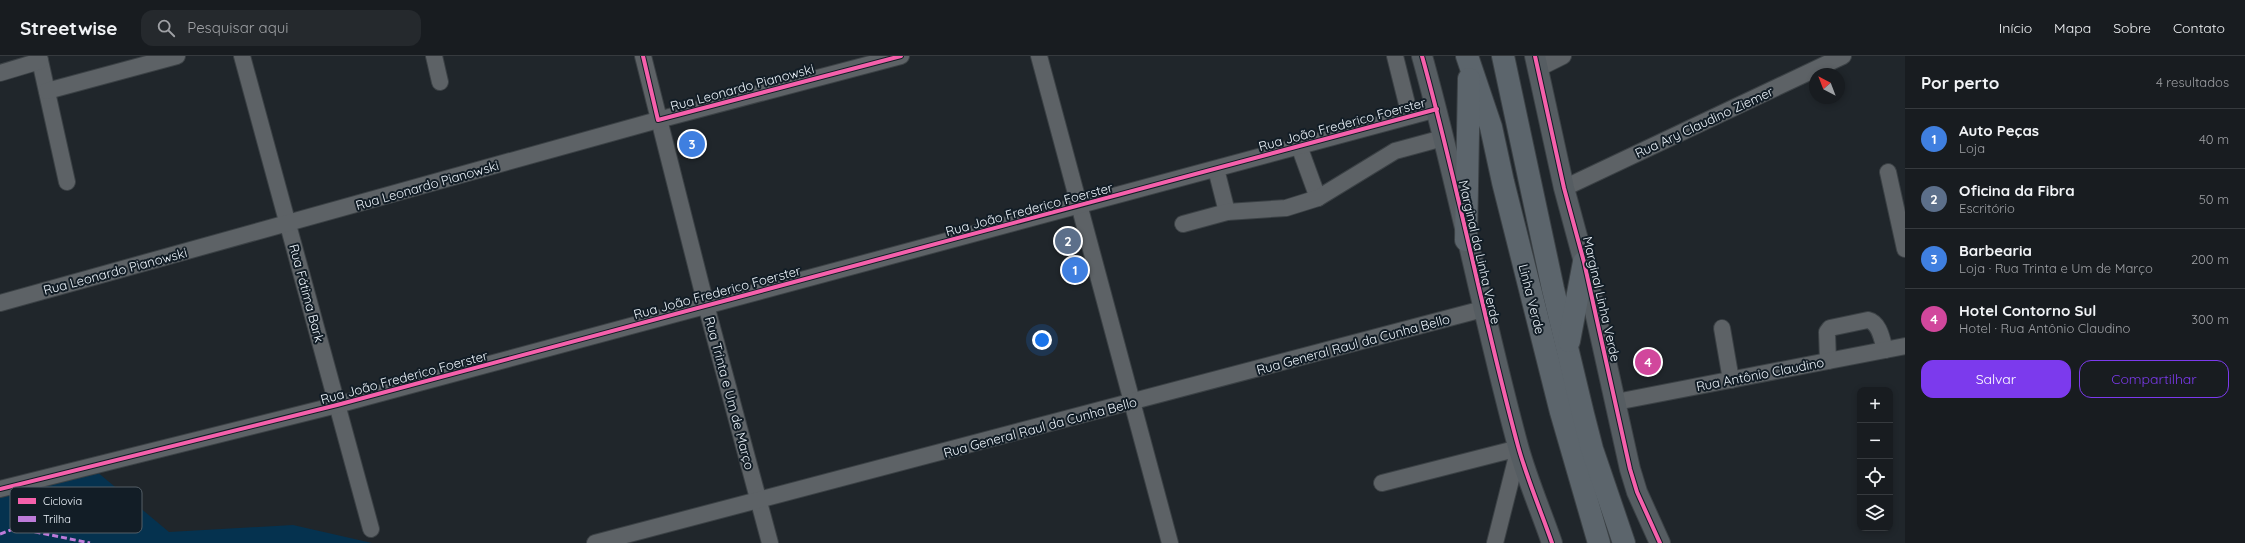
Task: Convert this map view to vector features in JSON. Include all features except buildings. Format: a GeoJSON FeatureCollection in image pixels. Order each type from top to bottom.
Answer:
{"type":"FeatureCollection","features":[{"type":"Feature","properties":{"kind":"highway","name":"Linha Verde"},"geometry":{"type":"LineString","coordinates":[[1503,58],[1553,289],[1592,449],[1624,543]]}},
{"type":"Feature","properties":{"kind":"highway","name":"Linha Verde"},"geometry":{"type":"LineString","coordinates":[[1469,59],[1491,127],[1561,412],[1599,543]]}},
{"type":"Feature","properties":{"kind":"highway"},"geometry":{"type":"LineString","coordinates":[[1466,240],[1469,59]]}},
{"type":"Feature","properties":{"kind":"highway"},"geometry":{"type":"LineString","coordinates":[[1568,348],[1584,262]]}},
{"type":"Feature","properties":{"kind":"main road","name":"Marginal da Linha Verde"},"geometry":{"type":"LineString","coordinates":[[1422,56],[1437,109],[1466,240],[1519,448],[1552,543]]}},
{"type":"Feature","properties":{"kind":"main road","name":"Marginal Linha Verde"},"geometry":{"type":"LineString","coordinates":[[1536,63],[1564,188],[1584,262],[1637,492],[1660,543]]}},
{"type":"Feature","properties":{"kind":"street"},"geometry":{"type":"LineString","coordinates":[[46,91],[177,56]]}},
{"type":"Feature","properties":{"kind":"street","name":"Rua Fátima Bark"},"geometry":{"type":"LineString","coordinates":[[242,56],[371,530]]}},
{"type":"Feature","properties":{"kind":"street"},"geometry":{"type":"LineString","coordinates":[[434,56],[440,82]]}},
{"type":"Feature","properties":{"kind":"street","name":"Rua Trinta e Um de Março"},"geometry":{"type":"LineString","coordinates":[[643,56],[706,305],[760,501],[770,543]]}},
{"type":"Feature","properties":{"kind":"street","name":"Rua Leonardo Pianowski"},"geometry":{"type":"LineString","coordinates":[[0,303],[658,120],[901,56]]}},
{"type":"Feature","properties":{"kind":"street"},"geometry":{"type":"LineString","coordinates":[[1039,56],[1170,543]]}},
{"type":"Feature","properties":{"kind":"street"},"geometry":{"type":"LineString","coordinates":[[1395,56],[1410,116]]}},
{"type":"Feature","properties":{"kind":"street"},"geometry":{"type":"LineString","coordinates":[[1536,63],[1563,56]]}},
{"type":"Feature","properties":{"kind":"street","name":"Rua Ary Claudino Ziemer"},"geometry":{"type":"LineString","coordinates":[[1564,188],[1843,56]]}},
{"type":"Feature","properties":{"kind":"street"},"geometry":{"type":"LineString","coordinates":[[0,73],[39,59],[67,182]]}},
{"type":"Feature","properties":{"kind":"street","name":"Rua João Frederico Foerster"},"geometry":{"type":"LineString","coordinates":[[0,489],[338,405],[1437,109]]}},
{"type":"Feature","properties":{"kind":"street"},"geometry":{"type":"LineString","coordinates":[[1183,224],[1227,212],[1286,208],[1318,198],[1395,151],[1443,138]]}},
{"type":"Feature","properties":{"kind":"street"},"geometry":{"type":"LineString","coordinates":[[1299,146],[1318,198]]}},
{"type":"Feature","properties":{"kind":"street"},"geometry":{"type":"LineString","coordinates":[[1216,169],[1227,212]]}},
{"type":"Feature","properties":{"kind":"street"},"geometry":{"type":"LineString","coordinates":[[1888,172],[1905,249]]}},
{"type":"Feature","properties":{"kind":"street","name":"Rua General Raul da Cunha Bello"},"geometry":{"type":"LineString","coordinates":[[595,543],[1132,403],[1483,309]]}},
{"type":"Feature","properties":{"kind":"street"},"geometry":{"type":"LineString","coordinates":[[1828,361],[1827,332],[1830,328],[1868,320],[1873,321],[1876,326],[1885,350]]}},
{"type":"Feature","properties":{"kind":"street"},"geometry":{"type":"LineString","coordinates":[[1722,328],[1731,380]]}},
{"type":"Feature","properties":{"kind":"street","name":"Rua Antônio Claudino"},"geometry":{"type":"LineString","coordinates":[[1616,402],[1905,346]]}},
{"type":"Feature","properties":{"kind":"street"},"geometry":{"type":"LineString","coordinates":[[1382,483],[1519,448],[1495,543]]}},
{"type":"Feature","properties":{"kind":"shaded area"},"geometry":{"type":"Polygon","coordinates":[[[96,471],[115,487],[35,487],[96,471]]]}},
{"type":"Feature","properties":{"kind":"shaded area"},"geometry":{"type":"Polygon","coordinates":[[[10,493],[10,533],[142,533],[142,509],[169,532],[293,525],[372,543],[0,543],[0,496],[10,493]]]}},
{"type":"Feature","properties":{"kind":"marked path"},"geometry":{"type":"LineString","coordinates":[[0,534],[10,530]]}},
{"type":"Feature","properties":{"kind":"marked path"},"geometry":{"type":"LineString","coordinates":[[41,533],[90,543]]}},
{"type":"Feature","properties":{"kind":"cycle path"},"geometry":{"type":"LineString","coordinates":[[643,56],[658,120],[901,56]]}},
{"type":"Feature","properties":{"kind":"cycle path"},"geometry":{"type":"LineString","coordinates":[[1422,56],[1518,446],[1552,543]]}},
{"type":"Feature","properties":{"kind":"cycle path"},"geometry":{"type":"LineString","coordinates":[[1535,56],[1564,188],[1584,262],[1630,469],[1637,492],[1660,543]]}},
{"type":"Feature","properties":{"kind":"cycle path"},"geometry":{"type":"LineString","coordinates":[[0,489],[337,405],[1437,109]]}},
{"type":"Feature","properties":{"kind":"place","name":"Barbearia"},"geometry":{"type":"Point","coordinates":[692,144]}},
{"type":"Feature","properties":{"kind":"place","name":"Oficina da Fibra"},"geometry":{"type":"Point","coordinates":[1068,241]}},
{"type":"Feature","properties":{"kind":"place","name":"Auto Peças"},"geometry":{"type":"Point","coordinates":[1075,270]}},
{"type":"Feature","properties":{"kind":"place","name":"Hotel Contorno Sul"},"geometry":{"type":"Point","coordinates":[1648,362]}}]}
